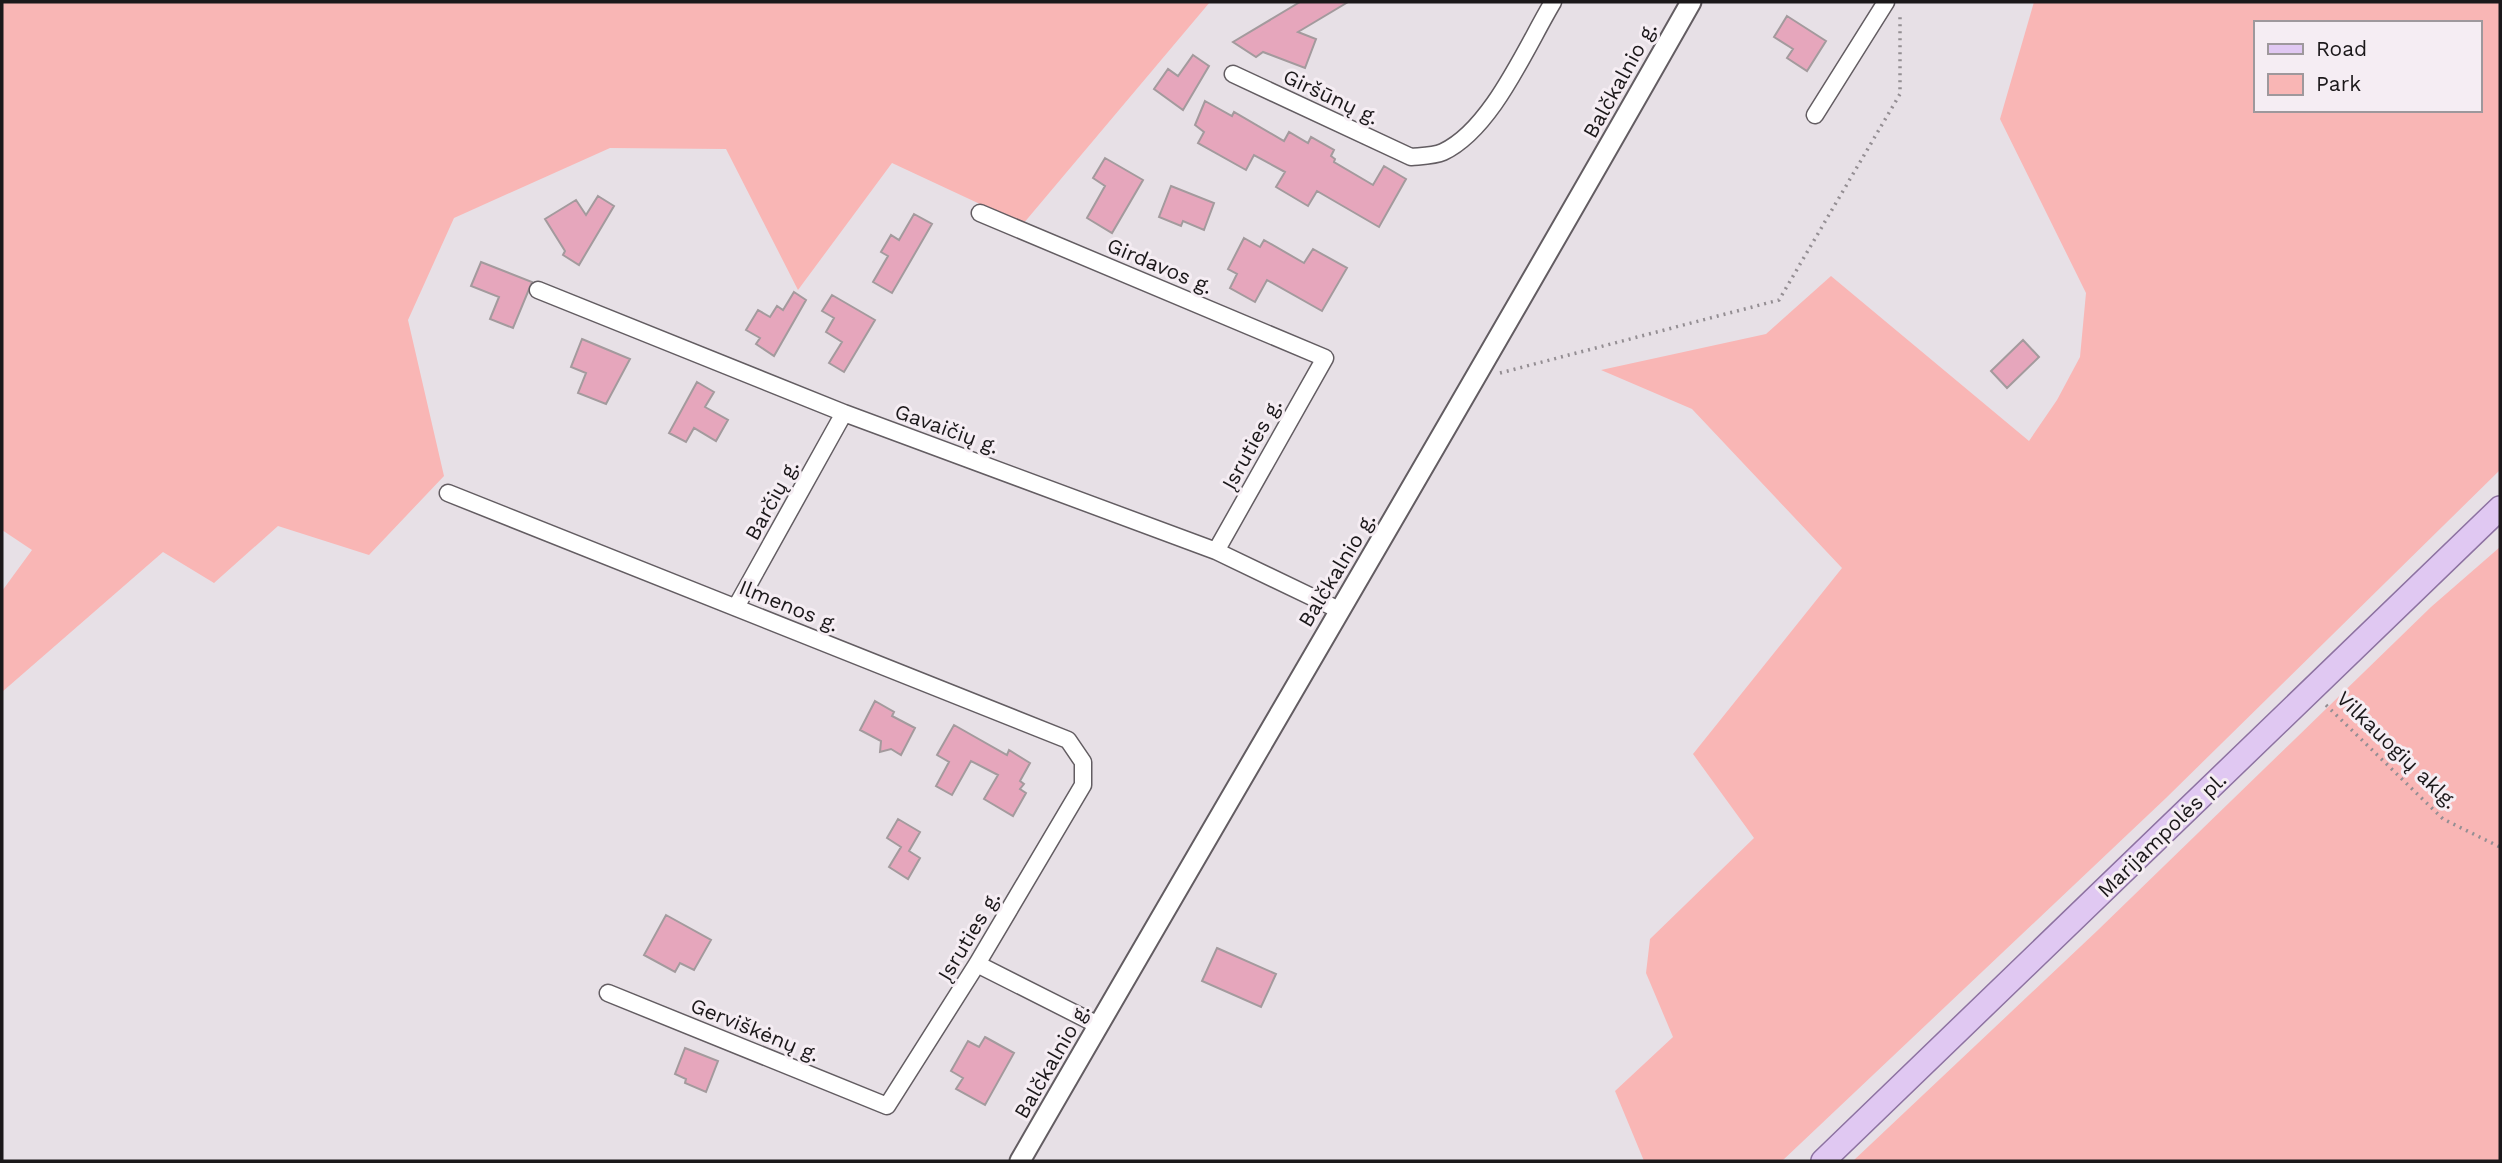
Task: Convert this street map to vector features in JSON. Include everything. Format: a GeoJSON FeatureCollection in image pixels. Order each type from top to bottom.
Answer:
{"type":"FeatureCollection","features":[{"type":"Feature","properties":{"kind":"main road","name":"Marijampolės pl."},"geometry":{"type":"LineString","coordinates":[[1823,1161],[2500,508]]}},
{"type":"Feature","properties":{"kind":"street","name":"Giršūnų g."},"geometry":{"type":"LineString","coordinates":[[1233,74],[1411,157],[1442,152],[1471,132],[1487,113],[1553,2]]}},
{"type":"Feature","properties":{"kind":"street","name":"Balčkalnio g."},"geometry":{"type":"LineString","coordinates":[[1020,1161],[1339,610],[1477,379],[1690,2]]}},
{"type":"Feature","properties":{"kind":"street"},"geometry":{"type":"LineString","coordinates":[[1815,116],[1886,2]]}},
{"type":"Feature","properties":{"kind":"street","name":"Girdavos g."},"geometry":{"type":"LineString","coordinates":[[980,213],[1325,358]]}},
{"type":"Feature","properties":{"kind":"street","name":"Gavaičių g."},"geometry":{"type":"LineString","coordinates":[[538,290],[844,413],[1216,551],[1339,610]]}},
{"type":"Feature","properties":{"kind":"street","name":"Įsruties g."},"geometry":{"type":"LineString","coordinates":[[1216,551],[1325,358]]}},
{"type":"Feature","properties":{"kind":"street","name":"Barčių g."},"geometry":{"type":"LineString","coordinates":[[736,607],[844,413]]}},
{"type":"Feature","properties":{"kind":"street","name":"Ilmenos g."},"geometry":{"type":"LineString","coordinates":[[448,493],[1068,740],[1083,762],[1083,785]]}},
{"type":"Feature","properties":{"kind":"street","name":"Įsruties g."},"geometry":{"type":"LineString","coordinates":[[887,1106],[977,964],[1083,785]]}},
{"type":"Feature","properties":{"kind":"street"},"geometry":{"type":"LineString","coordinates":[[977,964],[1098,1025]]}},
{"type":"Feature","properties":{"kind":"street","name":"Gerviškėnų g."},"geometry":{"type":"LineString","coordinates":[[608,993],[887,1106]]}},
{"type":"Feature","properties":{"kind":"path"},"geometry":{"type":"LineString","coordinates":[[1477,379],[1779,300],[1900,94],[1900,2]]}},
{"type":"Feature","properties":{"kind":"path","name":"Vilkauogių aklg."},"geometry":{"type":"LineString","coordinates":[[2312,691],[2443,819],[2500,847]]}},
{"type":"Feature","properties":{"kind":"green space"},"geometry":{"type":"Polygon","coordinates":[[[2,2],[1210,2],[1023,224],[892,163],[798,290],[726,149],[610,148],[454,218],[408,320],[444,476],[369,555],[278,526],[214,583],[163,552],[2,692],[2,591],[32,550],[2,530],[2,2]]]}},
{"type":"Feature","properties":{"kind":"green space"},"geometry":{"type":"Polygon","coordinates":[[[2034,2],[2500,2],[2500,470],[2166,798],[1782,1161],[1644,1161],[1615,1091],[1673,1037],[1646,973],[1650,939],[1754,838],[1693,754],[1842,568],[1692,409],[1601,370],[1766,334],[1831,276],[2029,441],[2057,400],[2080,357],[2086,293],[2000,119],[2034,2]]]}},
{"type":"Feature","properties":{"kind":"green space"},"geometry":{"type":"Polygon","coordinates":[[[2500,547],[2500,1161],[1853,1161],[2098,930],[2431,607],[2500,547]]]}},
{"type":"Feature","properties":{"kind":"building"},"geometry":{"type":"Polygon","coordinates":[[[1300,2],[1348,2],[1298,32],[1316,39],[1305,68],[1263,52],[1256,57],[1233,42],[1300,2]]]}},
{"type":"Feature","properties":{"kind":"building"},"geometry":{"type":"Polygon","coordinates":[[[1787,16],[1826,41],[1807,71],[1787,58],[1793,49],[1774,37],[1787,16]]]}},
{"type":"Feature","properties":{"kind":"building"},"geometry":{"type":"Polygon","coordinates":[[[1193,55],[1209,66],[1183,110],[1154,89],[1168,69],[1178,76],[1193,55]]]}},
{"type":"Feature","properties":{"kind":"building"},"geometry":{"type":"Polygon","coordinates":[[[1205,101],[1232,116],[1234,112],[1284,141],[1289,132],[1308,143],[1311,137],[1334,150],[1331,156],[1335,159],[1334,162],[1373,185],[1384,166],[1406,179],[1379,227],[1317,191],[1308,206],[1276,187],[1285,172],[1254,155],[1246,170],[1198,143],[1204,132],[1195,125],[1205,101]]]}},
{"type":"Feature","properties":{"kind":"building"},"geometry":{"type":"Polygon","coordinates":[[[1105,158],[1143,180],[1112,233],[1087,218],[1105,186],[1093,178],[1105,158]]]}},
{"type":"Feature","properties":{"kind":"building"},"geometry":{"type":"Polygon","coordinates":[[[1171,186],[1214,203],[1204,230],[1183,221],[1181,226],[1159,217],[1171,186]]]}},
{"type":"Feature","properties":{"kind":"building"},"geometry":{"type":"Polygon","coordinates":[[[598,196],[614,206],[579,265],[563,255],[565,251],[545,219],[576,200],[586,215],[598,196]]]}},
{"type":"Feature","properties":{"kind":"building"},"geometry":{"type":"Polygon","coordinates":[[[914,214],[932,224],[892,293],[873,282],[888,256],[881,252],[891,235],[899,240],[914,214]]]}},
{"type":"Feature","properties":{"kind":"building"},"geometry":{"type":"Polygon","coordinates":[[[1244,238],[1260,247],[1264,240],[1304,263],[1313,249],[1347,268],[1322,311],[1267,280],[1255,302],[1230,288],[1237,274],[1228,269],[1244,238]]]}},
{"type":"Feature","properties":{"kind":"building"},"geometry":{"type":"Polygon","coordinates":[[[481,262],[532,282],[513,328],[490,319],[499,297],[471,286],[481,262]]]}},
{"type":"Feature","properties":{"kind":"building"},"geometry":{"type":"Polygon","coordinates":[[[794,292],[806,300],[774,356],[756,344],[760,338],[746,330],[758,310],[770,317],[777,306],[783,310],[794,292]]]}},
{"type":"Feature","properties":{"kind":"building"},"geometry":{"type":"Polygon","coordinates":[[[832,295],[875,320],[844,372],[829,363],[842,342],[826,332],[834,318],[822,311],[832,295]]]}},
{"type":"Feature","properties":{"kind":"building"},"geometry":{"type":"Polygon","coordinates":[[[582,339],[630,359],[606,404],[578,393],[586,373],[571,367],[582,339]]]}},
{"type":"Feature","properties":{"kind":"building"},"geometry":{"type":"Polygon","coordinates":[[[2023,340],[2039,357],[2007,388],[1991,371],[2023,340]]]}},
{"type":"Feature","properties":{"kind":"building"},"geometry":{"type":"Polygon","coordinates":[[[697,382],[714,392],[705,407],[728,420],[716,441],[694,428],[686,442],[669,433],[697,382]]]}},
{"type":"Feature","properties":{"kind":"building"},"geometry":{"type":"Polygon","coordinates":[[[875,701],[894,712],[892,716],[915,728],[901,755],[891,749],[880,752],[881,741],[860,730],[875,701]]]}},
{"type":"Feature","properties":{"kind":"building"},"geometry":{"type":"Polygon","coordinates":[[[954,725],[1007,755],[1009,750],[1030,763],[1020,781],[1024,784],[1020,789],[1026,793],[1013,816],[984,799],[998,775],[971,761],[952,795],[936,786],[949,762],[937,755],[954,725]]]}},
{"type":"Feature","properties":{"kind":"building"},"geometry":{"type":"Polygon","coordinates":[[[898,819],[920,832],[909,851],[920,858],[908,879],[889,867],[901,847],[887,838],[898,819]]]}},
{"type":"Feature","properties":{"kind":"building"},"geometry":{"type":"Polygon","coordinates":[[[666,915],[711,940],[694,970],[680,963],[675,972],[644,955],[666,915]]]}},
{"type":"Feature","properties":{"kind":"building"},"geometry":{"type":"Polygon","coordinates":[[[1217,948],[1276,974],[1261,1007],[1202,981],[1217,948]]]}},
{"type":"Feature","properties":{"kind":"building"},"geometry":{"type":"Polygon","coordinates":[[[985,1037],[1014,1053],[985,1105],[956,1089],[963,1078],[951,1071],[968,1041],[979,1047],[985,1037]]]}},
{"type":"Feature","properties":{"kind":"building"},"geometry":{"type":"Polygon","coordinates":[[[685,1048],[718,1061],[706,1092],[685,1083],[686,1079],[675,1074],[685,1048]]]}}]}
